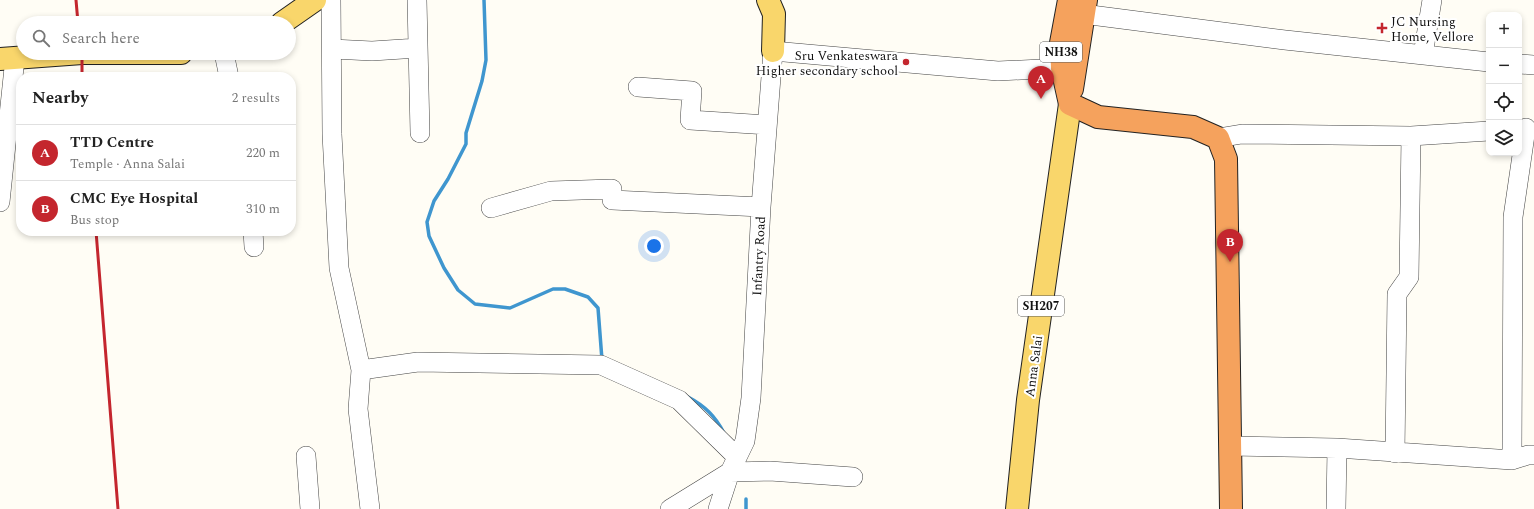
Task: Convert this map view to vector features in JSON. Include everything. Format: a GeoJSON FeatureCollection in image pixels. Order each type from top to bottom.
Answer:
{"type":"FeatureCollection","features":[{"type":"Feature","properties":{"kind":"highway","name":"Anna Salai"},"geometry":{"type":"LineString","coordinates":[[1070,104],[1062,68],[1060,42],[1079,5]]}},
{"type":"Feature","properties":{"kind":"highway","name":"Anna Salai"},"geometry":{"type":"LineString","coordinates":[[1070,104],[1079,5]]}},
{"type":"Feature","properties":{"kind":"highway"},"geometry":{"type":"LineString","coordinates":[[1070,104],[1098,117],[1194,127],[1218,138],[1226,159],[1231,509]]}},
{"type":"Feature","properties":{"kind":"main road"},"geometry":{"type":"LineString","coordinates":[[292,16],[315,0]]}},
{"type":"Feature","properties":{"kind":"main road","name":"Infantry Road"},"geometry":{"type":"LineString","coordinates":[[768,0],[774,14],[773,51]]}},
{"type":"Feature","properties":{"kind":"main road","name":"Anna Salai"},"geometry":{"type":"LineString","coordinates":[[1017,509],[1028,400],[1070,104]]}},
{"type":"Feature","properties":{"kind":"street"},"geometry":{"type":"LineString","coordinates":[[331,0],[332,134],[339,268],[361,370],[358,409],[370,509]]}},
{"type":"Feature","properties":{"kind":"street"},"geometry":{"type":"LineString","coordinates":[[417,0],[420,133]]}},
{"type":"Feature","properties":{"kind":"street"},"geometry":{"type":"LineString","coordinates":[[1423,55],[1432,0]]}},
{"type":"Feature","properties":{"kind":"street"},"geometry":{"type":"LineString","coordinates":[[1079,5],[1285,40],[1486,62]]}},
{"type":"Feature","properties":{"kind":"street"},"geometry":{"type":"LineString","coordinates":[[332,49],[372,51],[418,48]]}},
{"type":"Feature","properties":{"kind":"street"},"geometry":{"type":"LineString","coordinates":[[773,51],[998,71],[1062,68]]}},
{"type":"Feature","properties":{"kind":"street","name":"Infantry Road"},"geometry":{"type":"LineString","coordinates":[[718,509],[734,464],[745,441],[751,398],[761,207],[773,51]]}},
{"type":"Feature","properties":{"kind":"street"},"geometry":{"type":"LineString","coordinates":[[0,202],[8,59]]}},
{"type":"Feature","properties":{"kind":"street"},"geometry":{"type":"LineString","coordinates":[[225,60],[228,72]]}},
{"type":"Feature","properties":{"kind":"street"},"geometry":{"type":"LineString","coordinates":[[1522,64],[1534,65]]}},
{"type":"Feature","properties":{"kind":"street"},"geometry":{"type":"LineString","coordinates":[[638,87],[692,91],[690,120],[768,125]]}},
{"type":"Feature","properties":{"kind":"street"},"geometry":{"type":"LineString","coordinates":[[1512,460],[1513,217],[1526,128]]}},
{"type":"Feature","properties":{"kind":"street"},"geometry":{"type":"LineString","coordinates":[[1218,138],[1242,134],[1411,136],[1486,131]]}},
{"type":"Feature","properties":{"kind":"street"},"geometry":{"type":"LineString","coordinates":[[1395,453],[1396,294],[1409,277],[1411,136]]}},
{"type":"Feature","properties":{"kind":"street"},"geometry":{"type":"LineString","coordinates":[[491,208],[551,191],[612,189],[612,200],[761,207]]}},
{"type":"Feature","properties":{"kind":"street"},"geometry":{"type":"LineString","coordinates":[[361,370],[418,362],[601,365],[679,400],[734,464],[770,471],[853,477]]}},
{"type":"Feature","properties":{"kind":"street"},"geometry":{"type":"LineString","coordinates":[[1230,446],[1337,448],[1512,460],[1528,455],[1534,455]]}},
{"type":"Feature","properties":{"kind":"street"},"geometry":{"type":"LineString","coordinates":[[1336,509],[1337,448]]}},
{"type":"Feature","properties":{"kind":"street"},"geometry":{"type":"LineString","coordinates":[[306,456],[310,509]]}},
{"type":"Feature","properties":{"kind":"street"},"geometry":{"type":"LineString","coordinates":[[670,509],[734,464]]}},
{"type":"Feature","properties":{"kind":"waterway"},"geometry":{"type":"LineString","coordinates":[[484,0],[486,60],[482,81],[466,133],[466,144],[448,179],[434,201],[427,222],[429,236],[444,268],[458,290],[475,304],[510,308],[553,289],[565,289],[588,297],[598,308],[602,360]]}},
{"type":"Feature","properties":{"kind":"waterway"},"geometry":{"type":"LineString","coordinates":[[688,397],[700,404],[709,412],[717,421],[724,433]]}},
{"type":"Feature","properties":{"kind":"waterway"},"geometry":{"type":"LineString","coordinates":[[746,499],[746,509]]}},
{"type":"Feature","properties":{"kind":"railway"},"geometry":{"type":"LineString","coordinates":[[76,0],[77,16]]}},
{"type":"Feature","properties":{"kind":"railway"},"geometry":{"type":"LineString","coordinates":[[82,60],[82,72]]}},
{"type":"Feature","properties":{"kind":"railway"},"geometry":{"type":"LineString","coordinates":[[96,236],[118,509]]}},
{"type":"Feature","properties":{"kind":"place","name":"JC Nursing Home, Vellore"},"geometry":{"type":"Point","coordinates":[1382,28]}},
{"type":"Feature","properties":{"kind":"place","name":"Sru Venkateswara Higher secondary school"},"geometry":{"type":"Point","coordinates":[906,62]}},
{"type":"Feature","properties":{"kind":"place","name":"TTD Centre"},"geometry":{"type":"Point","coordinates":[1041,99]}},
{"type":"Feature","properties":{"kind":"place","name":"CMC Eye Hospital"},"geometry":{"type":"Point","coordinates":[1230,262]}}]}
